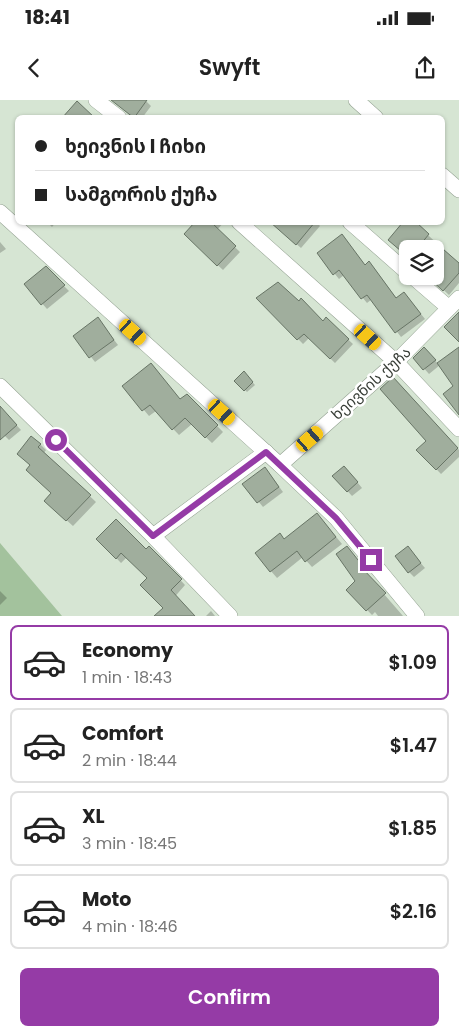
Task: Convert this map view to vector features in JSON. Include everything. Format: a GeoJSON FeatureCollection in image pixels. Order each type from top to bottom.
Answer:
{"type":"FeatureCollection","features":[{"type":"Feature","properties":{"kind":"street"},"geometry":{"type":"LineString","coordinates":[[96,100],[115,115]]}},
{"type":"Feature","properties":{"kind":"street"},"geometry":{"type":"LineString","coordinates":[[356,100],[373,115]]}},
{"type":"Feature","properties":{"kind":"street"},"geometry":{"type":"LineString","coordinates":[[445,178],[459,190]]}},
{"type":"Feature","properties":{"kind":"street"},"geometry":{"type":"LineString","coordinates":[[0,212],[266,452],[336,518],[417,616]]}},
{"type":"Feature","properties":{"kind":"street"},"geometry":{"type":"LineString","coordinates":[[242,225],[396,362],[459,429]]}},
{"type":"Feature","properties":{"kind":"street"},"geometry":{"type":"LineString","coordinates":[[353,225],[399,265]]}},
{"type":"Feature","properties":{"kind":"street"},"geometry":{"type":"LineString","coordinates":[[426,285],[454,303]]}},
{"type":"Feature","properties":{"kind":"street","name":"ხეივნის ქუჩა"},"geometry":{"type":"LineString","coordinates":[[280,465],[396,362],[454,303]]}},
{"type":"Feature","properties":{"kind":"street"},"geometry":{"type":"LineString","coordinates":[[0,386],[153,536],[230,616]]}},
{"type":"Feature","properties":{"kind":"street"},"geometry":{"type":"LineString","coordinates":[[153,536],[266,452]]}},
{"type":"Feature","properties":{"kind":"green space"},"geometry":{"type":"Polygon","coordinates":[[[0,543],[62,616],[0,616],[0,543]]]}},
{"type":"Feature","properties":{"kind":"building"},"geometry":{"type":"Polygon","coordinates":[[[111,100],[147,100],[136,115],[130,115],[111,100]]]}},
{"type":"Feature","properties":{"kind":"building"},"geometry":{"type":"Polygon","coordinates":[[[77,101],[92,115],[65,115],[77,101]]]}},
{"type":"Feature","properties":{"kind":"building"},"geometry":{"type":"Polygon","coordinates":[[[192,225],[214,225],[236,246],[217,266],[184,234],[192,225]]]}},
{"type":"Feature","properties":{"kind":"building"},"geometry":{"type":"Polygon","coordinates":[[[273,225],[313,225],[296,245],[273,225]]]}},
{"type":"Feature","properties":{"kind":"building"},"geometry":{"type":"Polygon","coordinates":[[[400,225],[419,225],[429,234],[424,240],[399,240],[399,249],[388,240],[400,225]]]}},
{"type":"Feature","properties":{"kind":"building"},"geometry":{"type":"Polygon","coordinates":[[[342,234],[365,265],[369,261],[396,298],[404,292],[421,314],[395,333],[367,295],[361,299],[339,270],[333,275],[317,253],[342,234]]]}},
{"type":"Feature","properties":{"kind":"building"},"geometry":{"type":"Polygon","coordinates":[[[444,250],[459,263],[459,273],[443,291],[437,285],[444,285],[444,250]]]}},
{"type":"Feature","properties":{"kind":"building"},"geometry":{"type":"Polygon","coordinates":[[[46,266],[65,285],[41,305],[24,284],[46,266]]]}},
{"type":"Feature","properties":{"kind":"building"},"geometry":{"type":"Polygon","coordinates":[[[278,282],[299,301],[301,298],[323,321],[326,317],[349,339],[330,359],[304,334],[297,340],[256,298],[278,282]]]}},
{"type":"Feature","properties":{"kind":"building"},"geometry":{"type":"Polygon","coordinates":[[[459,312],[459,342],[444,327],[459,312]]]}},
{"type":"Feature","properties":{"kind":"building"},"geometry":{"type":"Polygon","coordinates":[[[98,317],[114,340],[89,358],[73,336],[98,317]]]}},
{"type":"Feature","properties":{"kind":"building"},"geometry":{"type":"Polygon","coordinates":[[[424,347],[436,360],[423,370],[413,358],[424,347]]]}},
{"type":"Feature","properties":{"kind":"building"},"geometry":{"type":"Polygon","coordinates":[[[459,347],[459,415],[443,394],[453,386],[437,363],[459,347]]]}},
{"type":"Feature","properties":{"kind":"building"},"geometry":{"type":"Polygon","coordinates":[[[151,363],[180,399],[187,394],[218,425],[205,438],[185,418],[172,430],[150,405],[142,411],[122,386],[151,363]]]}},
{"type":"Feature","properties":{"kind":"building"},"geometry":{"type":"Polygon","coordinates":[[[244,371],[253,382],[244,391],[234,381],[244,371]]]}},
{"type":"Feature","properties":{"kind":"building"},"geometry":{"type":"Polygon","coordinates":[[[393,377],[458,448],[436,470],[416,450],[426,441],[380,389],[393,377]]]}},
{"type":"Feature","properties":{"kind":"building"},"geometry":{"type":"Polygon","coordinates":[[[0,406],[17,425],[0,440],[0,406]]]}},
{"type":"Feature","properties":{"kind":"building"},"geometry":{"type":"Polygon","coordinates":[[[31,436],[41,444],[38,447],[91,495],[66,521],[44,501],[51,493],[26,470],[30,465],[17,454],[31,436]]]}},
{"type":"Feature","properties":{"kind":"building"},"geometry":{"type":"Polygon","coordinates":[[[344,466],[358,482],[347,492],[332,476],[344,466]]]}},
{"type":"Feature","properties":{"kind":"building"},"geometry":{"type":"Polygon","coordinates":[[[265,467],[279,487],[257,503],[242,484],[265,467]]]}},
{"type":"Feature","properties":{"kind":"building"},"geometry":{"type":"Polygon","coordinates":[[[317,513],[336,537],[305,562],[297,551],[270,572],[255,553],[280,533],[284,539],[317,513]]]}},
{"type":"Feature","properties":{"kind":"building"},"geometry":{"type":"Polygon","coordinates":[[[116,519],[146,549],[149,546],[182,579],[171,590],[195,616],[154,616],[163,608],[140,585],[147,578],[121,553],[116,559],[96,539],[116,519]]]}},
{"type":"Feature","properties":{"kind":"building"},"geometry":{"type":"Polygon","coordinates":[[[347,546],[362,565],[360,566],[386,593],[366,611],[346,590],[355,581],[336,554],[347,546]]]}},
{"type":"Feature","properties":{"kind":"building"},"geometry":{"type":"Polygon","coordinates":[[[408,546],[421,563],[408,573],[395,556],[408,546]]]}},
{"type":"Feature","properties":{"kind":"route"},"geometry":{"type":"LineString","coordinates":[[56,440],[153,536],[266,452],[336,518],[371,560]]}}]}
